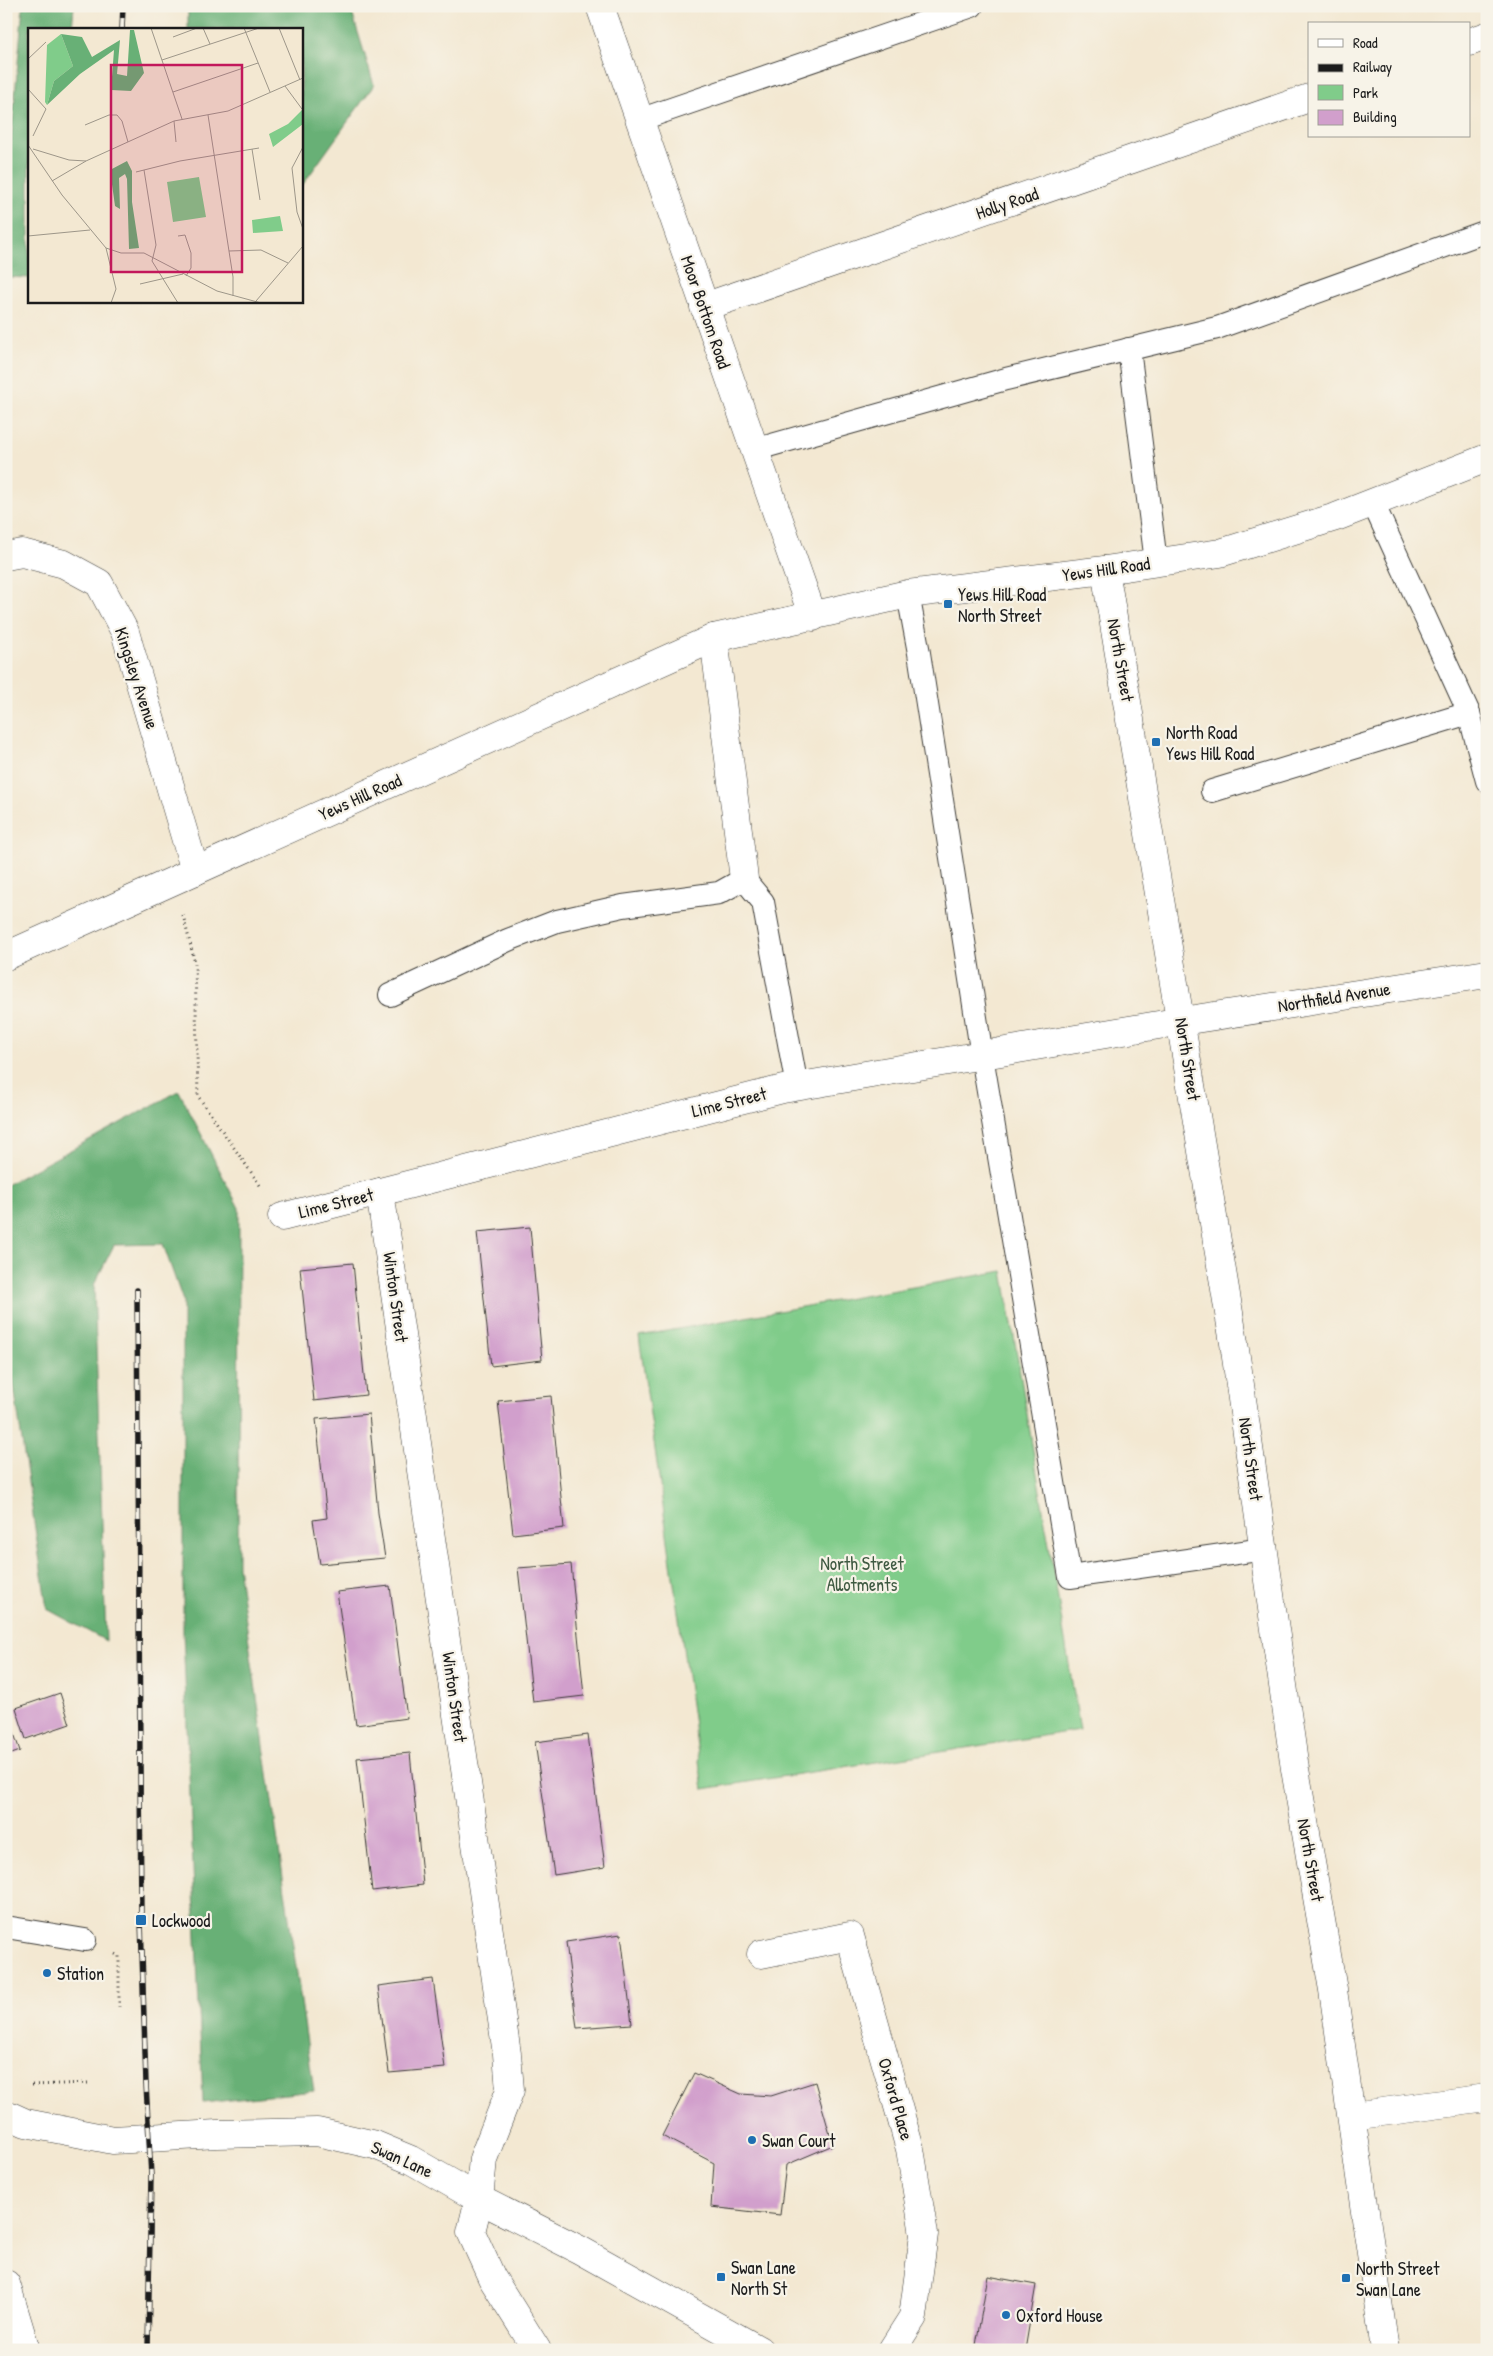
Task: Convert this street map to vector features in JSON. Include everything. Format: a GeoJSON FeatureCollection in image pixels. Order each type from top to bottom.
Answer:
{"type":"FeatureCollection","features":[{"type":"Feature","properties":{"kind":"street","name":"Moor Bottom Road"},"geometry":{"type":"LineString","coordinates":[[600,6],[813,617]]}},
{"type":"Feature","properties":{"kind":"street"},"geometry":{"type":"LineString","coordinates":[[1470,42],[1487,36]]}},
{"type":"Feature","properties":{"kind":"street","name":"Holly Road"},"geometry":{"type":"LineString","coordinates":[[704,307],[1308,98]]}},
{"type":"Feature","properties":{"kind":"street","name":"Yews Hill Road"},"geometry":{"type":"LineString","coordinates":[[6,956],[714,638],[908,594],[1105,570],[1220,553],[1373,503],[1487,458]]}},
{"type":"Feature","properties":{"kind":"street","name":"Kingsley Avenue"},"geometry":{"type":"LineString","coordinates":[[6,556],[22,553],[64,564],[99,583],[125,632],[184,876]]}},
{"type":"Feature","properties":{"kind":"street","name":"North Street"},"geometry":{"type":"LineString","coordinates":[[1105,570],[1182,1021],[1234,1343],[1295,1769],[1352,2116],[1385,2350]]}},
{"type":"Feature","properties":{"kind":"street"},"geometry":{"type":"LineString","coordinates":[[714,638],[744,880]]}},
{"type":"Feature","properties":{"kind":"street","name":"Northfield Avenue"},"geometry":{"type":"LineString","coordinates":[[1182,1021],[1487,974]]}},
{"type":"Feature","properties":{"kind":"street","name":"Lime Street"},"geometry":{"type":"LineString","coordinates":[[282,1217],[797,1087],[1182,1021]]}},
{"type":"Feature","properties":{"kind":"street","name":"Winton Street"},"geometry":{"type":"LineString","coordinates":[[380,1192],[507,2054],[510,2090],[483,2159],[480,2199],[471,2232],[492,2278],[537,2350]]}},
{"type":"Feature","properties":{"kind":"street","name":"Oxford Place"},"geometry":{"type":"LineString","coordinates":[[761,1954],[850,1936],[910,2149],[924,2234],[913,2318],[892,2350]]}},
{"type":"Feature","properties":{"kind":"street"},"geometry":{"type":"LineString","coordinates":[[1352,2116],[1487,2098]]}},
{"type":"Feature","properties":{"kind":"street","name":"Swan Lane"},"geometry":{"type":"LineString","coordinates":[[6,2114],[26,2123],[113,2140],[217,2134],[317,2132],[375,2145],[411,2160],[480,2199],[580,2250],[759,2350]]}},
{"type":"Feature","properties":{"kind":"street"},"geometry":{"type":"LineString","coordinates":[[6,2284],[26,2350]]}},
{"type":"Feature","properties":{"kind":"lane"},"geometry":{"type":"LineString","coordinates":[[639,120],[972,6]]}},
{"type":"Feature","properties":{"kind":"lane"},"geometry":{"type":"LineString","coordinates":[[754,450],[1006,379],[1217,328],[1487,231]]}},
{"type":"Feature","properties":{"kind":"lane"},"geometry":{"type":"LineString","coordinates":[[1130,349],[1156,562]]}},
{"type":"Feature","properties":{"kind":"lane"},"geometry":{"type":"LineString","coordinates":[[1373,503],[1469,713],[1487,781]]}},
{"type":"Feature","properties":{"kind":"lane"},"geometry":{"type":"LineString","coordinates":[[908,594],[920,654],[982,1056],[1070,1577],[1264,1549]]}},
{"type":"Feature","properties":{"kind":"lane"},"geometry":{"type":"LineString","coordinates":[[1212,791],[1469,713]]}},
{"type":"Feature","properties":{"kind":"lane"},"geometry":{"type":"LineString","coordinates":[[390,995],[508,940],[557,921],[622,906],[719,893],[744,880],[763,902],[797,1087]]}},
{"type":"Feature","properties":{"kind":"lane"},"geometry":{"type":"LineString","coordinates":[[6,1927],[85,1940]]}},
{"type":"Feature","properties":{"kind":"path"},"geometry":{"type":"LineString","coordinates":[[184,876],[195,963],[198,1096],[282,1217]]}},
{"type":"Feature","properties":{"kind":"path"},"geometry":{"type":"LineString","coordinates":[[85,1940],[119,1956],[119,2007]]}},
{"type":"Feature","properties":{"kind":"path"},"geometry":{"type":"LineString","coordinates":[[25,2085],[89,2083]]}},
{"type":"Feature","properties":{"kind":"green space"},"geometry":{"type":"Polygon","coordinates":[[[23,6],[74,6],[72,28],[28,28],[28,278],[6,277],[6,197],[23,6]]]}},
{"type":"Feature","properties":{"kind":"green space"},"geometry":{"type":"Polygon","coordinates":[[[188,6],[350,6],[374,85],[302,186],[302,28],[188,28],[188,6]]]}},
{"type":"Feature","properties":{"kind":"green space"},"geometry":{"type":"Polygon","coordinates":[[[179,1091],[239,1208],[238,1566],[314,2091],[203,2103],[183,1632],[183,1301],[163,1244],[114,1245],[94,1285],[106,1641],[47,1609],[6,1333],[6,1185],[179,1091]]]}},
{"type":"Feature","properties":{"kind":"green space","name":"North Street Allotments"},"geometry":{"type":"Polygon","coordinates":[[[1003,1271],[1080,1730],[703,1789],[639,1336],[1003,1271]]]}},
{"type":"Feature","properties":{"kind":"building"},"geometry":{"type":"Polygon","coordinates":[[[530,1227],[542,1360],[491,1366],[477,1232],[530,1227]]]}},
{"type":"Feature","properties":{"kind":"building"},"geometry":{"type":"Polygon","coordinates":[[[353,1263],[366,1395],[314,1401],[300,1268],[353,1263]]]}},
{"type":"Feature","properties":{"kind":"building"},"geometry":{"type":"Polygon","coordinates":[[[551,1396],[564,1528],[513,1534],[498,1401],[551,1396]]]}},
{"type":"Feature","properties":{"kind":"building"},"geometry":{"type":"Polygon","coordinates":[[[369,1414],[378,1513],[385,1558],[320,1564],[313,1520],[327,1518],[316,1419],[369,1414]]]}},
{"type":"Feature","properties":{"kind":"building"},"geometry":{"type":"Polygon","coordinates":[[[571,1564],[584,1696],[533,1702],[518,1568],[571,1564]]]}},
{"type":"Feature","properties":{"kind":"building"},"geometry":{"type":"Polygon","coordinates":[[[390,1586],[407,1718],[356,1725],[337,1592],[390,1586]]]}},
{"type":"Feature","properties":{"kind":"building"},"geometry":{"type":"Polygon","coordinates":[[[60,1693],[70,1724],[26,1739],[16,1708],[60,1693]]]}},
{"type":"Feature","properties":{"kind":"building"},"geometry":{"type":"Polygon","coordinates":[[[6,1710],[20,1751],[6,1756],[6,1710]]]}},
{"type":"Feature","properties":{"kind":"building"},"geometry":{"type":"Polygon","coordinates":[[[588,1735],[605,1867],[554,1875],[535,1742],[588,1735]]]}},
{"type":"Feature","properties":{"kind":"building"},"geometry":{"type":"Polygon","coordinates":[[[410,1753],[423,1885],[372,1891],[357,1758],[410,1753]]]}},
{"type":"Feature","properties":{"kind":"building"},"geometry":{"type":"Polygon","coordinates":[[[621,1934],[632,2024],[577,2028],[566,1942],[621,1934]]]}},
{"type":"Feature","properties":{"kind":"building"},"geometry":{"type":"Polygon","coordinates":[[[433,1979],[445,2068],[389,2073],[378,1986],[433,1979]]]}},
{"type":"Feature","properties":{"kind":"building","name":"Swan Court"},"geometry":{"type":"Polygon","coordinates":[[[694,2073],[741,2094],[771,2096],[815,2082],[833,2145],[786,2165],[780,2215],[711,2207],[714,2163],[662,2136],[694,2073]]]}},
{"type":"Feature","properties":{"kind":"building","name":"Oxford House"},"geometry":{"type":"Polygon","coordinates":[[[988,2276],[1036,2285],[1025,2350],[1000,2350],[976,2345],[988,2276]]]}},
{"type":"Feature","properties":{"kind":"railway"},"geometry":{"type":"LineString","coordinates":[[122,28],[123,6]]}},
{"type":"Feature","properties":{"kind":"railway"},"geometry":{"type":"LineString","coordinates":[[137,1290],[141,1920],[151,2176],[148,2350]]}},
{"type":"Feature","properties":{"kind":"place","name":"Yews Hill Road North Street"},"geometry":{"type":"Point","coordinates":[948,604]}},
{"type":"Feature","properties":{"kind":"place","name":"North Road Yews Hill Road"},"geometry":{"type":"Point","coordinates":[1156,742]}},
{"type":"Feature","properties":{"kind":"place","name":"Lockwood"},"geometry":{"type":"Point","coordinates":[141,1920]}},
{"type":"Feature","properties":{"kind":"place","name":"Station"},"geometry":{"type":"Point","coordinates":[47,1973]}},
{"type":"Feature","properties":{"kind":"place","name":"Swan Court"},"geometry":{"type":"Point","coordinates":[752,2140]}},
{"type":"Feature","properties":{"kind":"place","name":"Swan Lane North St"},"geometry":{"type":"Point","coordinates":[721,2277]}},
{"type":"Feature","properties":{"kind":"place","name":"North Street Swan Lane"},"geometry":{"type":"Point","coordinates":[1346,2278]}},
{"type":"Feature","properties":{"kind":"place","name":"Oxford House"},"geometry":{"type":"Point","coordinates":[1006,2315]}}]}
